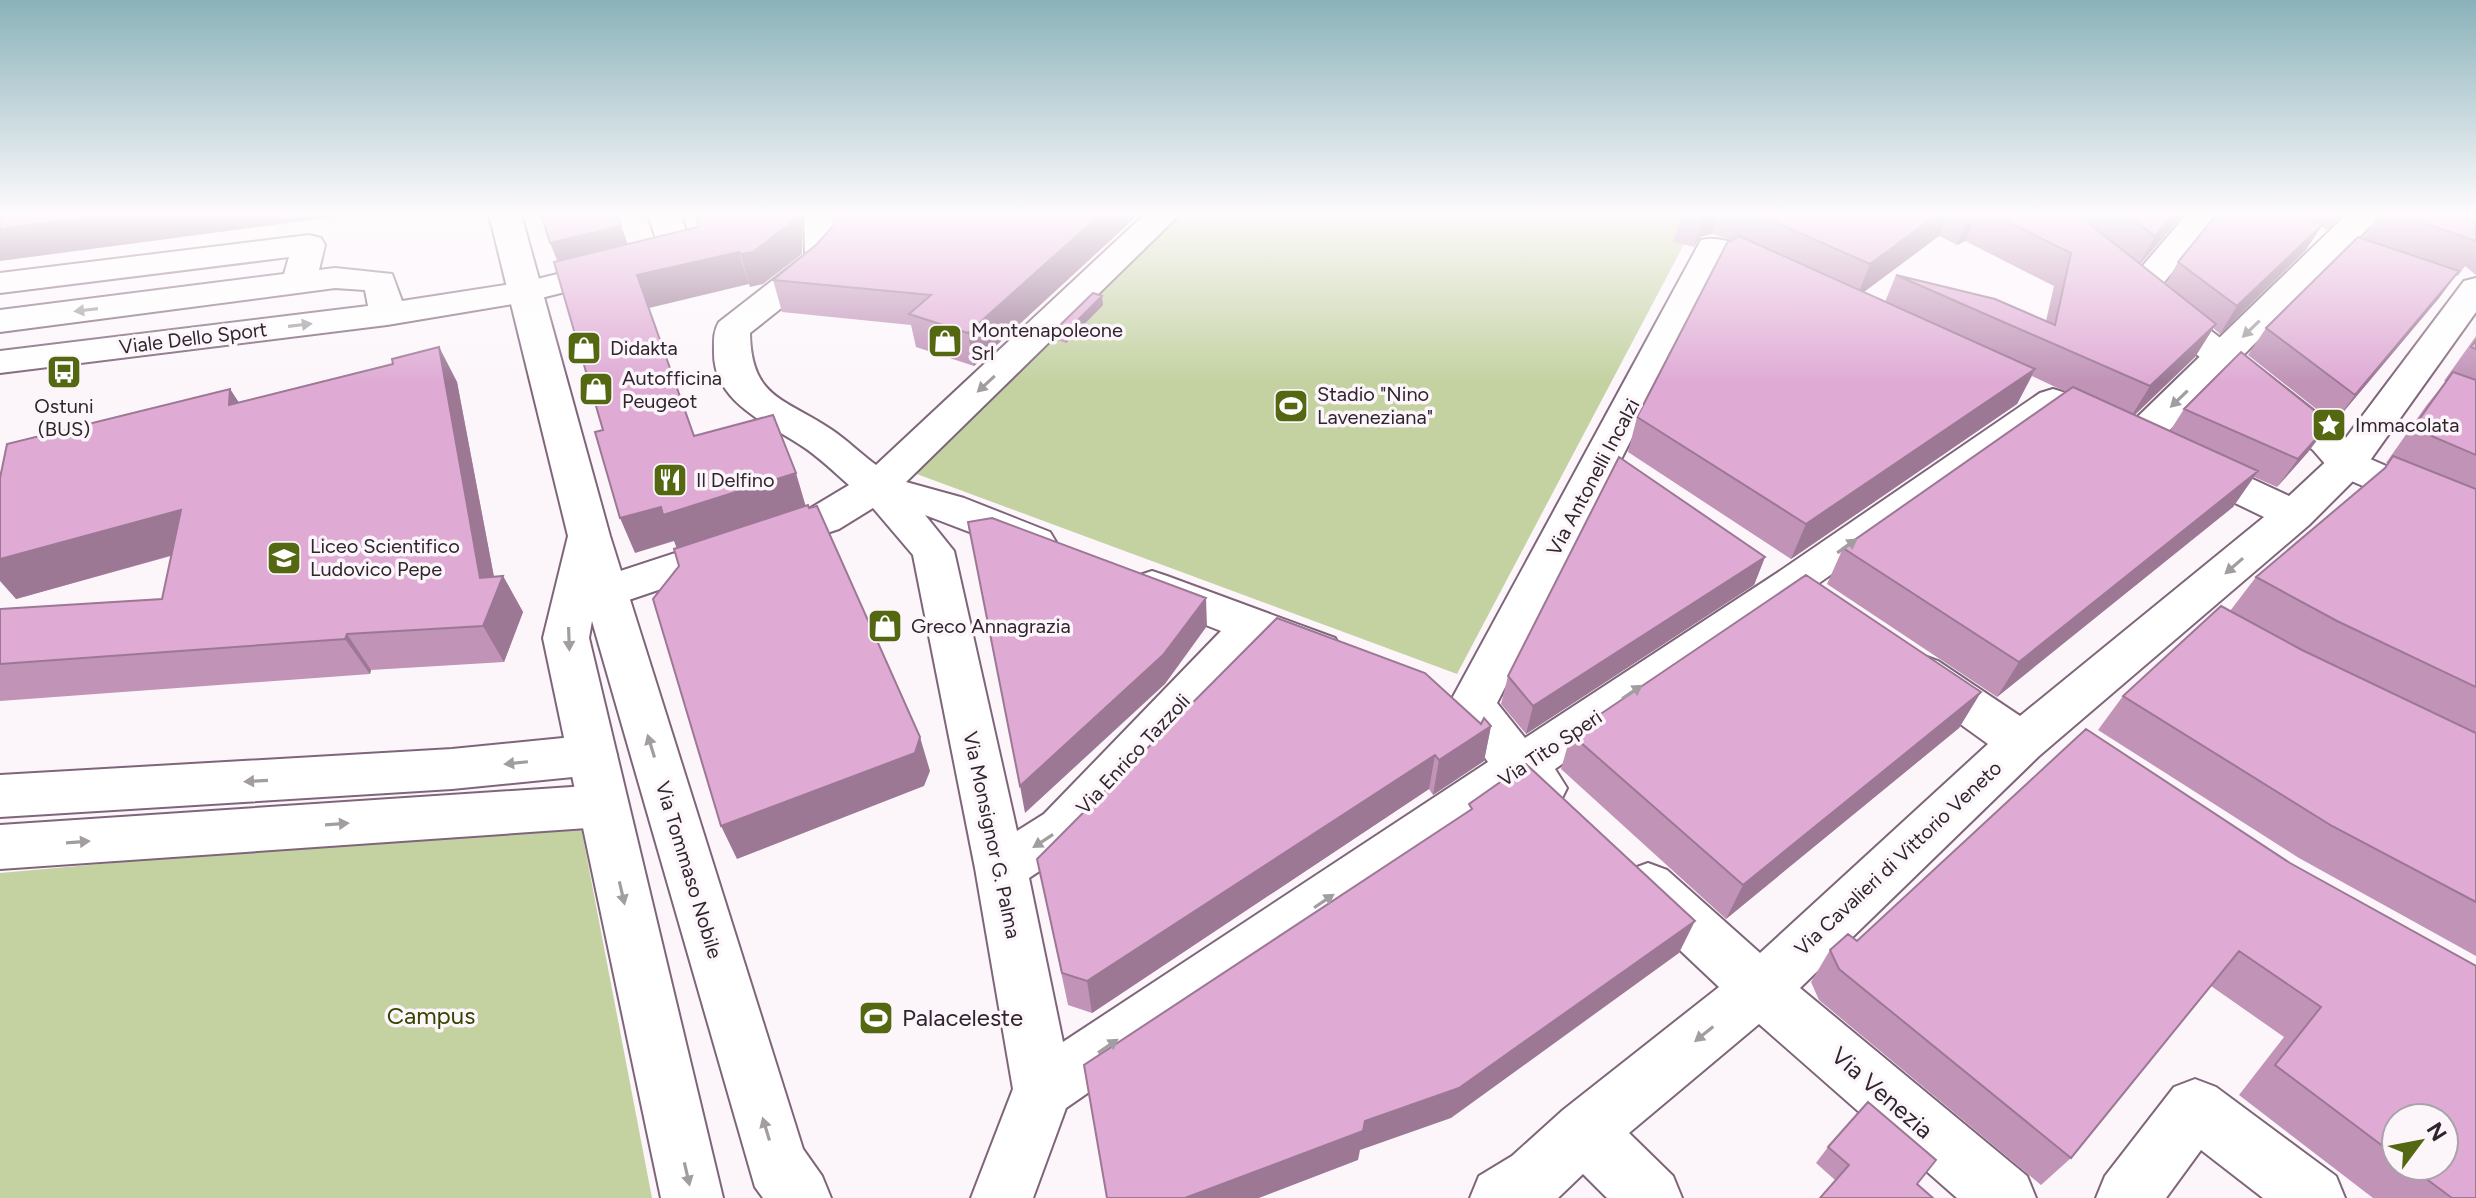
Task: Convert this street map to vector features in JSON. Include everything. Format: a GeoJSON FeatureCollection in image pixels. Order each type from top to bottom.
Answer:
{"type":"FeatureCollection","features":[{"type":"Feature","properties":{"kind":"street"},"geometry":{"type":"LineString","coordinates":[[0,283],[106,270]]}},
{"type":"Feature","properties":{"kind":"street"},"geometry":{"type":"LineString","coordinates":[[298,283],[302,270]]}},
{"type":"Feature","properties":{"kind":"street","name":"Via Tommaso Nobile"},"geometry":{"type":"LineString","coordinates":[[519,270],[605,592],[777,1165],[800,1198]]}},
{"type":"Feature","properties":{"kind":"street","name":"Viale Dello Sport"},"geometry":{"type":"LineString","coordinates":[[0,362],[387,314],[525,292],[613,270]]}},
{"type":"Feature","properties":{"kind":"street","name":"Via Monsignor G. Palma"},"geometry":{"type":"LineString","coordinates":[[810,270],[745,316],[732,330],[732,361],[746,391],[770,412],[817,438],[877,487],[933,551],[988,820],[1001,868],[1043,1089]]}},
{"type":"Feature","properties":{"kind":"street"},"geometry":{"type":"LineString","coordinates":[[605,592],[824,519],[877,487],[1105,270]]}},
{"type":"Feature","properties":{"kind":"street","name":"Via Antonelli Incalzi"},"geometry":{"type":"LineString","coordinates":[[1458,701],[1604,458],[1701,270]]}},
{"type":"Feature","properties":{"kind":"street","name":"Via Antonelli Incalzi"},"geometry":{"type":"LineString","coordinates":[[1763,270],[1812,292]]}},
{"type":"Feature","properties":{"kind":"street"},"geometry":{"type":"LineString","coordinates":[[2141,270],[2128,281],[2221,359],[2327,441],[2347,464],[2476,521]]}},
{"type":"Feature","properties":{"kind":"street"},"geometry":{"type":"LineString","coordinates":[[2294,515],[2137,440],[2221,359],[2327,270]]}},
{"type":"Feature","properties":{"kind":"street","name":"Viale Dello Sport"},"geometry":{"type":"LineString","coordinates":[[0,321],[335,278],[380,281],[387,314]]}},
{"type":"Feature","properties":{"kind":"street","name":"Via Cavalieri di Vittorio Veneto"},"geometry":{"type":"LineString","coordinates":[[1501,1198],[1534,1178],[1584,1131],[1760,989],[2051,739],[2204,621],[2294,515],[2420,387],[2465,299]]}},
{"type":"Feature","properties":{"kind":"street","name":"Via Tito Speri"},"geometry":{"type":"LineString","coordinates":[[1043,1089],[1521,768],[1773,571],[2064,406],[2137,440]]}},
{"type":"Feature","properties":{"kind":"street"},"geometry":{"type":"LineString","coordinates":[[1604,458],[1641,483]]}},
{"type":"Feature","properties":{"kind":"street","name":"Via Monsignor G. Palma"},"geometry":{"type":"LineString","coordinates":[[877,487],[949,508],[1065,553]]}},
{"type":"Feature","properties":{"kind":"street","name":"Via Tommaso Nobile"},"geometry":{"type":"LineString","coordinates":[[589,536],[566,638],[692,1198]]}},
{"type":"Feature","properties":{"kind":"street"},"geometry":{"type":"LineString","coordinates":[[1773,571],[1832,611]]}},
{"type":"Feature","properties":{"kind":"street"},"geometry":{"type":"LineString","coordinates":[[1123,575],[1356,663]]}},
{"type":"Feature","properties":{"kind":"street","name":"Via Enrico Tazzoli"},"geometry":{"type":"LineString","coordinates":[[1001,868],[1062,829],[1253,626]]}},
{"type":"Feature","properties":{"kind":"street"},"geometry":{"type":"LineString","coordinates":[[1884,647],[2051,739]]}},
{"type":"Feature","properties":{"kind":"street","name":"Via Venezia"},"geometry":{"type":"LineString","coordinates":[[1458,701],[1521,768],[1760,989],[2005,1198]]}},
{"type":"Feature","properties":{"kind":"street"},"geometry":{"type":"LineString","coordinates":[[0,796],[452,769],[593,755]]}},
{"type":"Feature","properties":{"kind":"street"},"geometry":{"type":"LineString","coordinates":[[0,847],[602,806]]}},
{"type":"Feature","properties":{"kind":"street"},"geometry":{"type":"LineString","coordinates":[[1002,1198],[1043,1089]]}},
{"type":"Feature","properties":{"kind":"street"},"geometry":{"type":"LineString","coordinates":[[2127,1198],[2195,1108],[2314,1198]]}},
{"type":"Feature","properties":{"kind":"street"},"geometry":{"type":"LineString","coordinates":[[1584,1131],[1651,1198]]}},
{"type":"Feature","properties":{"kind":"green space","name":"Stadio \"Nino Laveneziana\""},"geometry":{"type":"Polygon","coordinates":[[[1125,270],[1670,270],[1457,674],[914,473],[1125,270]]]}},
{"type":"Feature","properties":{"kind":"green space","name":"Campus"},"geometry":{"type":"Polygon","coordinates":[[[522,826],[581,827],[652,1198],[0,1198],[0,873],[522,826]]]}},
{"type":"Feature","properties":{"kind":"building"},"geometry":{"type":"Polygon","coordinates":[[[556,270],[660,270],[637,275],[694,436],[773,415],[796,473],[663,515],[661,507],[620,518],[595,432],[603,430],[556,270]]]}},
{"type":"Feature","properties":{"kind":"building"},"geometry":{"type":"Polygon","coordinates":[[[785,270],[1039,270],[968,333],[909,314],[931,295],[773,280],[785,270]]]}},
{"type":"Feature","properties":{"kind":"building"},"geometry":{"type":"Polygon","coordinates":[[[1713,270],[1814,270],[2035,369],[1806,524],[1637,417],[1713,270]]]}},
{"type":"Feature","properties":{"kind":"building"},"geometry":{"type":"Polygon","coordinates":[[[2067,270],[2148,270],[2216,324],[2150,386],[1896,275],[1995,299],[2055,325],[2067,270]]]}},
{"type":"Feature","properties":{"kind":"building"},"geometry":{"type":"Polygon","coordinates":[[[2189,270],[2275,270],[2237,306],[2189,270]]]}},
{"type":"Feature","properties":{"kind":"building"},"geometry":{"type":"Polygon","coordinates":[[[2325,270],[2459,271],[2355,395],[2266,328],[2325,270]]]}},
{"type":"Feature","properties":{"kind":"building"},"geometry":{"type":"Polygon","coordinates":[[[1093,293],[1102,296],[1065,333],[1055,330],[1093,293]]]}},
{"type":"Feature","properties":{"kind":"building"},"geometry":{"type":"Polygon","coordinates":[[[439,347],[480,578],[503,576],[483,626],[347,634],[345,639],[0,664],[0,609],[162,599],[181,510],[0,559],[0,478],[7,444],[230,389],[229,405],[393,364],[392,359],[439,347]]]}},
{"type":"Feature","properties":{"kind":"building"},"geometry":{"type":"Polygon","coordinates":[[[2241,352],[2330,423],[2298,459],[2184,409],[2241,352]]]}},
{"type":"Feature","properties":{"kind":"building"},"geometry":{"type":"Polygon","coordinates":[[[2453,372],[2476,380],[2476,455],[2413,428],[2453,372]]]}},
{"type":"Feature","properties":{"kind":"building"},"geometry":{"type":"Polygon","coordinates":[[[2073,387],[2258,471],[2019,662],[1843,548],[2073,387]]]}},
{"type":"Feature","properties":{"kind":"building"},"geometry":{"type":"Polygon","coordinates":[[[2393,456],[2476,489],[2476,687],[2337,621],[2256,577],[2385,468],[2393,456]]]}},
{"type":"Feature","properties":{"kind":"building"},"geometry":{"type":"Polygon","coordinates":[[[1619,457],[1765,557],[1533,706],[1508,676],[1619,457]]]}},
{"type":"Feature","properties":{"kind":"building"},"geometry":{"type":"Polygon","coordinates":[[[808,505],[809,508],[817,506],[920,737],[915,753],[721,826],[653,599],[679,566],[674,549],[808,505]]]}},
{"type":"Feature","properties":{"kind":"building"},"geometry":{"type":"Polygon","coordinates":[[[992,518],[1206,598],[1163,655],[1020,786],[968,522],[992,518]]]}},
{"type":"Feature","properties":{"kind":"building"},"geometry":{"type":"Polygon","coordinates":[[[1806,575],[1981,692],[1743,885],[1571,734],[1806,575]]]}},
{"type":"Feature","properties":{"kind":"building"},"geometry":{"type":"Polygon","coordinates":[[[2221,606],[2302,650],[2476,733],[2476,902],[2332,826],[2123,696],[2221,606]]]}},
{"type":"Feature","properties":{"kind":"building"},"geometry":{"type":"Polygon","coordinates":[[[1277,618],[1425,673],[1481,724],[1484,718],[1491,726],[1439,760],[1435,755],[1087,981],[1062,973],[1037,859],[1277,618]]]}},
{"type":"Feature","properties":{"kind":"building"},"geometry":{"type":"Polygon","coordinates":[[[2086,729],[2290,863],[2476,966],[2476,1198],[2452,1198],[2430,1182],[2460,1182],[2460,1102],[2380,1102],[2380,1144],[2275,1065],[2321,1007],[2239,951],[2071,1158],[1839,969],[1830,950],[1848,934],[1857,941],[2086,729]]]}},
{"type":"Feature","properties":{"kind":"building"},"geometry":{"type":"Polygon","coordinates":[[[1526,764],[1695,921],[1459,1088],[1365,1121],[1363,1131],[1185,1198],[1107,1198],[1084,1065],[1472,809],[1469,804],[1526,764]]]}},
{"type":"Feature","properties":{"kind":"building"},"geometry":{"type":"Polygon","coordinates":[[[1868,1102],[1936,1160],[1917,1184],[1933,1198],[1820,1198],[1849,1165],[1828,1147],[1868,1102]]]}},
{"type":"Feature","properties":{"kind":"place","name":"Montenapoleone Srl"},"geometry":{"type":"Point","coordinates":[945,341]}},
{"type":"Feature","properties":{"kind":"place","name":"Didakta"},"geometry":{"type":"Point","coordinates":[584,348]}},
{"type":"Feature","properties":{"kind":"place","name":"Ostuni (BUS)"},"geometry":{"type":"Point","coordinates":[64,372]}},
{"type":"Feature","properties":{"kind":"place","name":"Autofficina Peugeot"},"geometry":{"type":"Point","coordinates":[596,389]}},
{"type":"Feature","properties":{"kind":"place","name":"Stadio \"Nino Laveneziana\""},"geometry":{"type":"Point","coordinates":[1291,406]}},
{"type":"Feature","properties":{"kind":"place","name":"Immacolata"},"geometry":{"type":"Point","coordinates":[2329,425]}},
{"type":"Feature","properties":{"kind":"place","name":"Il Delfino"},"geometry":{"type":"Point","coordinates":[670,480]}},
{"type":"Feature","properties":{"kind":"place","name":"Liceo Scientifico Ludovico Pepe"},"geometry":{"type":"Point","coordinates":[284,558]}},
{"type":"Feature","properties":{"kind":"place","name":"Greco Annagrazia"},"geometry":{"type":"Point","coordinates":[885,626]}},
{"type":"Feature","properties":{"kind":"place","name":"Palaceleste"},"geometry":{"type":"Point","coordinates":[876,1018]}}]}
